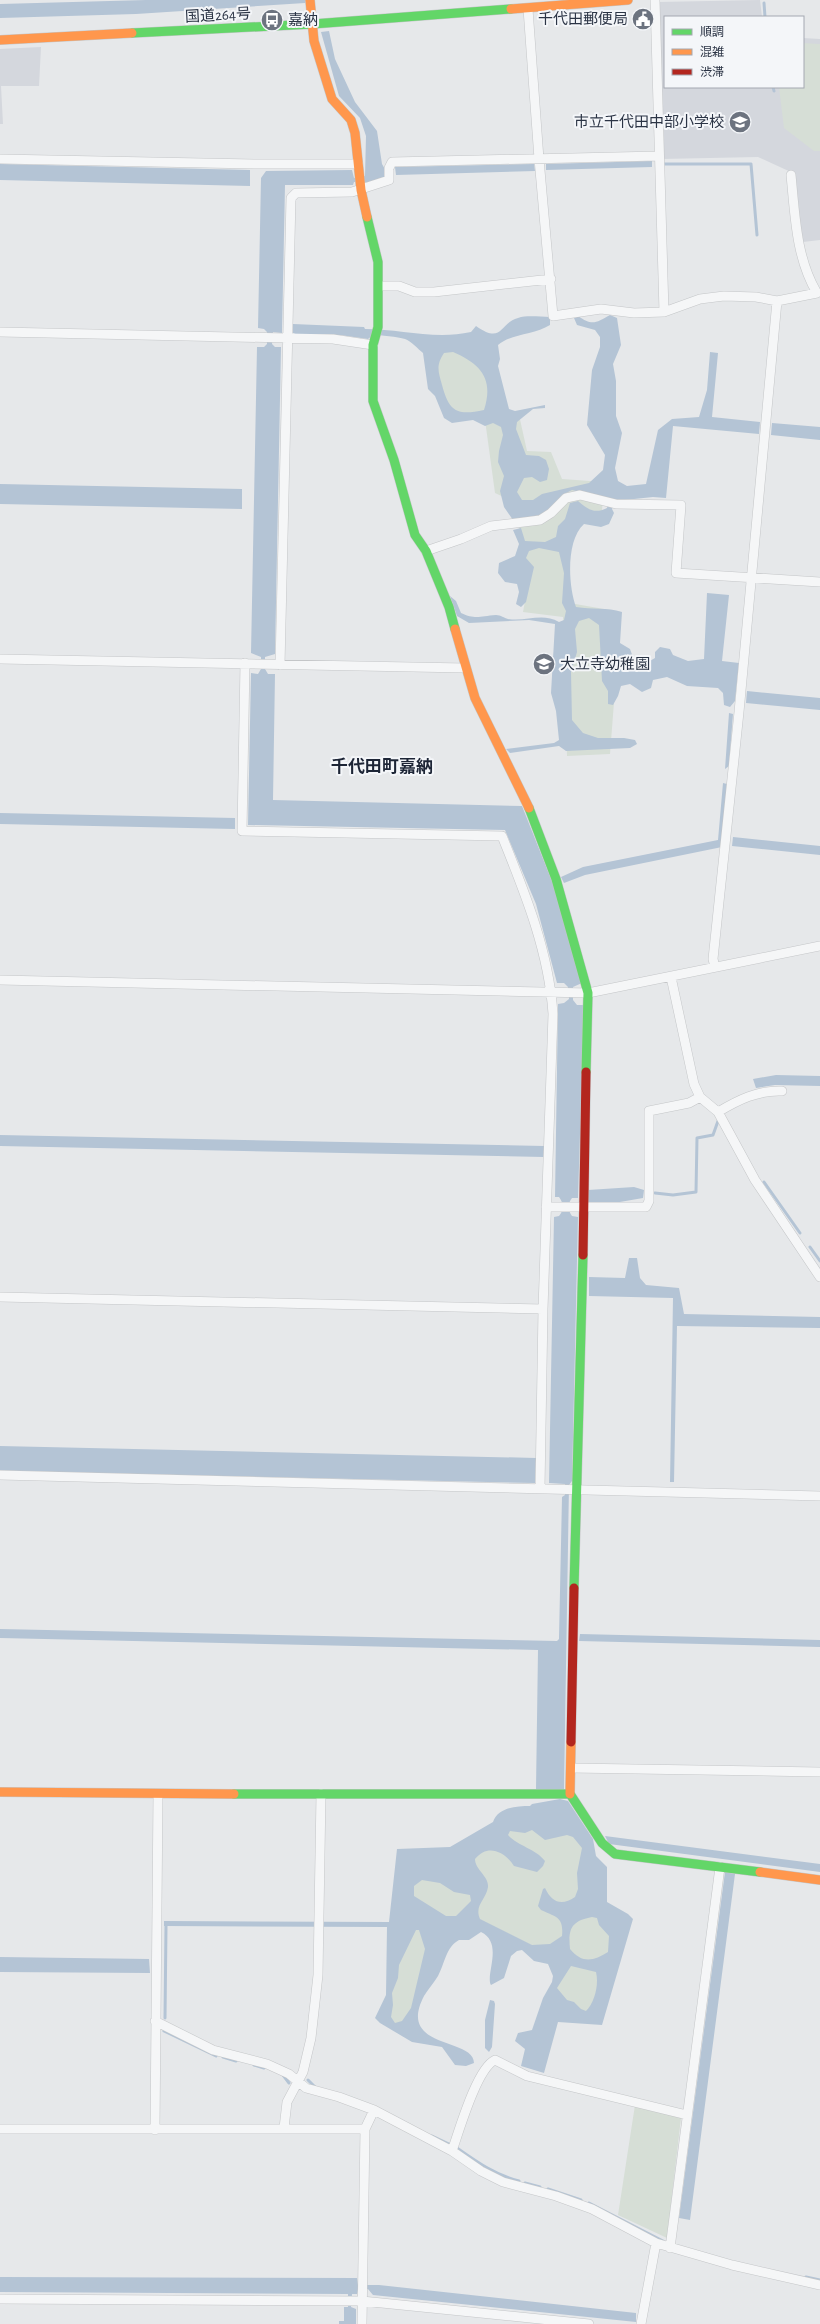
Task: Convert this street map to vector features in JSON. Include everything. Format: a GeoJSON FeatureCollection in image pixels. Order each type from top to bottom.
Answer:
{"type":"FeatureCollection","features":[{"type":"Feature","properties":{"kind":"main road"},"geometry":{"type":"LineString","coordinates":[[310,0],[314,41],[332,99],[351,120],[353,126],[360,183],[377,256],[378,328],[374,341],[374,401],[394,460],[415,535],[426,551],[450,607],[465,668],[475,698],[536,822],[544,850],[556,879],[588,993],[584,1296],[570,1489],[570,1794],[577,1802],[602,1844],[615,1854],[820,1880]]}},
{"type":"Feature","properties":{"kind":"main road","name":"国道264号"},"geometry":{"type":"LineString","coordinates":[[0,40],[313,24],[528,9],[588,2],[628,0]]}},
{"type":"Feature","properties":{"kind":"main road"},"geometry":{"type":"LineString","coordinates":[[0,1792],[158,1794],[570,1794]]}},
{"type":"Feature","properties":{"kind":"street"},"geometry":{"type":"LineString","coordinates":[[655,0],[658,156],[664,312]]}},
{"type":"Feature","properties":{"kind":"street"},"geometry":{"type":"LineString","coordinates":[[528,9],[539,159],[554,316],[601,309],[634,313],[664,312],[700,299],[724,296],[756,297],[777,301],[817,293],[810,281],[796,235],[791,175]]}},
{"type":"Feature","properties":{"kind":"street"},"geometry":{"type":"LineString","coordinates":[[280,665],[291,198],[296,193],[390,180],[390,168],[392,162],[658,156]]}},
{"type":"Feature","properties":{"kind":"street"},"geometry":{"type":"LineString","coordinates":[[0,159],[246,164],[358,164]]}},
{"type":"Feature","properties":{"kind":"street"},"geometry":{"type":"LineString","coordinates":[[378,286],[399,286],[415,292],[434,292],[551,279]]}},
{"type":"Feature","properties":{"kind":"street"},"geometry":{"type":"LineString","coordinates":[[715,967],[713,958],[777,301]]}},
{"type":"Feature","properties":{"kind":"street"},"geometry":{"type":"LineString","coordinates":[[0,332],[374,341]]}},
{"type":"Feature","properties":{"kind":"street"},"geometry":{"type":"LineString","coordinates":[[426,551],[462,539],[491,526],[540,520],[551,513],[566,498],[580,495],[611,503],[681,505],[676,573],[820,582]]}},
{"type":"Feature","properties":{"kind":"street"},"geometry":{"type":"LineString","coordinates":[[0,659],[465,668]]}},
{"type":"Feature","properties":{"kind":"street"},"geometry":{"type":"LineString","coordinates":[[245,663],[242,830],[502,836],[529,903],[552,994],[553,1014],[543,1309],[540,1488]]}},
{"type":"Feature","properties":{"kind":"street"},"geometry":{"type":"LineString","coordinates":[[0,980],[571,994],[588,993],[671,977],[820,946]]}},
{"type":"Feature","properties":{"kind":"street"},"geometry":{"type":"LineString","coordinates":[[671,977],[694,1084],[700,1097],[718,1112],[755,1180],[820,1277]]}},
{"type":"Feature","properties":{"kind":"street"},"geometry":{"type":"LineString","coordinates":[[718,1112],[744,1097],[782,1090]]}},
{"type":"Feature","properties":{"kind":"street"},"geometry":{"type":"LineString","coordinates":[[546,1207],[646,1207],[649,1201],[649,1111],[689,1103],[700,1097]]}},
{"type":"Feature","properties":{"kind":"street"},"geometry":{"type":"LineString","coordinates":[[0,1298],[543,1309]]}},
{"type":"Feature","properties":{"kind":"street"},"geometry":{"type":"LineString","coordinates":[[0,1475],[820,1496]]}},
{"type":"Feature","properties":{"kind":"street"},"geometry":{"type":"LineString","coordinates":[[571,1768],[820,1772]]}},
{"type":"Feature","properties":{"kind":"street"},"geometry":{"type":"LineString","coordinates":[[155,2130],[158,1794]]}},
{"type":"Feature","properties":{"kind":"street"},"geometry":{"type":"LineString","coordinates":[[284,2128],[287,2102],[303,2072],[311,2038],[318,1975],[321,1794]]}},
{"type":"Feature","properties":{"kind":"street"},"geometry":{"type":"LineString","coordinates":[[670,2248],[720,1867]]}},
{"type":"Feature","properties":{"kind":"street"},"geometry":{"type":"LineString","coordinates":[[155,2021],[213,2050],[267,2064],[290,2074],[306,2088],[339,2097],[374,2110],[452,2151],[481,2171],[503,2182],[556,2196],[592,2209],[656,2243],[732,2265],[820,2284]]}},
{"type":"Feature","properties":{"kind":"street"},"geometry":{"type":"LineString","coordinates":[[452,2151],[472,2094],[488,2063],[494,2060],[527,2076],[687,2115]]}},
{"type":"Feature","properties":{"kind":"street"},"geometry":{"type":"LineString","coordinates":[[362,2324],[365,2129],[374,2110]]}},
{"type":"Feature","properties":{"kind":"street"},"geometry":{"type":"LineString","coordinates":[[0,2129],[365,2129]]}},
{"type":"Feature","properties":{"kind":"street"},"geometry":{"type":"LineString","coordinates":[[641,2324],[656,2243]]}},
{"type":"Feature","properties":{"kind":"street"},"geometry":{"type":"LineString","coordinates":[[0,2299],[362,2301],[589,2324]]}},
{"type":"Feature","properties":{"kind":"shaded area","name":"市立千代田中部小学校"},"geometry":{"type":"Polygon","coordinates":[[[760,0],[762,16],[664,16],[664,88],[804,88],[804,38],[820,39],[820,240],[803,242],[793,173],[758,157],[661,159],[658,2],[760,0]]]}},
{"type":"Feature","properties":{"kind":"shaded area"},"geometry":{"type":"Polygon","coordinates":[[[804,43],[820,44],[820,151],[814,151],[784,128],[779,88],[804,88],[804,43]]]}},
{"type":"Feature","properties":{"kind":"shaded area"},"geometry":{"type":"Polygon","coordinates":[[[41,47],[39,86],[1,86],[3,124],[0,124],[0,49],[41,47]]]}},
{"type":"Feature","properties":{"kind":"shaded area"},"geometry":{"type":"Polygon","coordinates":[[[425,338],[492,338],[505,413],[519,415],[527,451],[551,452],[562,479],[604,482],[601,525],[570,519],[564,602],[621,612],[610,754],[567,756],[563,617],[523,612],[531,568],[519,559],[519,504],[495,493],[485,420],[445,410],[425,338]]]}},
{"type":"Feature","properties":{"kind":"shaded area"},"geometry":{"type":"Polygon","coordinates":[[[562,1814],[588,1845],[594,1907],[626,1922],[596,2015],[546,2015],[561,1962],[474,1923],[441,1931],[410,2033],[385,2019],[405,1860],[449,1864],[515,1817],[562,1814]]]}},
{"type":"Feature","properties":{"kind":"shaded area"},"geometry":{"type":"Polygon","coordinates":[[[635,2105],[681,2118],[667,2238],[618,2215],[635,2105]]]}},
{"type":"Feature","properties":{"kind":"water"},"geometry":{"type":"Polygon","coordinates":[[[146,0],[305,0],[305,3],[136,14],[0,18],[0,4],[146,0]]]}},
{"type":"Feature","properties":{"kind":"water"},"geometry":{"type":"Polygon","coordinates":[[[329,31],[335,59],[355,102],[377,131],[382,164],[386,171],[384,177],[370,182],[354,182],[353,185],[285,185],[282,333],[273,332],[272,344],[275,347],[281,347],[275,654],[265,657],[265,669],[268,674],[275,674],[273,800],[522,806],[553,884],[582,983],[573,987],[573,1000],[577,1005],[584,1005],[578,1198],[572,1198],[569,1203],[572,1216],[578,1217],[572,1481],[569,1485],[564,1790],[536,1789],[538,1650],[0,1638],[0,1629],[557,1641],[559,1639],[562,1497],[565,1495],[565,1484],[549,1483],[554,1217],[559,1216],[563,1207],[559,1197],[555,1197],[558,1004],[564,1003],[569,999],[568,987],[564,983],[557,983],[536,904],[505,830],[248,825],[251,673],[258,674],[261,669],[261,657],[251,653],[257,347],[264,347],[267,344],[267,332],[264,329],[258,328],[261,178],[266,171],[352,170],[354,178],[365,176],[366,136],[360,118],[339,96],[321,32],[329,31]]]}},
{"type":"Feature","properties":{"kind":"water"},"geometry":{"type":"Polygon","coordinates":[[[652,161],[652,167],[546,170],[546,164],[652,161]]]}},
{"type":"Feature","properties":{"kind":"water"},"geometry":{"type":"Polygon","coordinates":[[[0,164],[250,170],[250,186],[0,180],[0,164]]]}},
{"type":"Feature","properties":{"kind":"water"},"geometry":{"type":"Polygon","coordinates":[[[534,164],[535,171],[396,175],[395,167],[534,164]]]}},
{"type":"Feature","properties":{"kind":"water"},"geometry":{"type":"Polygon","coordinates":[[[610,315],[617,318],[621,345],[613,364],[616,381],[616,416],[622,433],[615,468],[618,481],[627,486],[646,484],[658,430],[672,419],[699,417],[707,390],[710,352],[718,353],[712,417],[760,422],[759,434],[673,426],[666,498],[653,497],[615,501],[612,509],[614,513],[609,524],[601,527],[584,524],[578,531],[571,551],[570,575],[573,598],[576,607],[622,612],[620,643],[630,649],[634,660],[648,662],[655,658],[655,652],[660,647],[670,649],[673,655],[688,661],[704,659],[707,593],[729,595],[722,661],[739,663],[735,701],[730,707],[724,705],[723,693],[718,688],[687,686],[667,677],[653,680],[651,688],[642,692],[630,684],[621,686],[613,705],[608,704],[608,691],[602,681],[599,625],[589,618],[579,621],[575,629],[577,652],[571,672],[572,720],[583,733],[598,738],[624,738],[635,740],[637,744],[630,748],[566,751],[559,746],[510,753],[506,749],[554,743],[559,740],[556,711],[551,693],[555,624],[529,620],[469,623],[457,616],[450,596],[456,601],[461,613],[471,616],[478,617],[499,615],[515,620],[540,617],[553,619],[559,622],[564,620],[566,611],[562,603],[564,573],[559,552],[539,548],[529,551],[526,558],[534,567],[526,602],[521,607],[516,604],[519,592],[517,584],[505,582],[498,573],[499,563],[515,556],[519,544],[513,530],[521,528],[525,541],[545,542],[556,537],[558,526],[565,519],[570,503],[578,501],[588,509],[599,511],[607,508],[609,499],[572,490],[562,495],[550,510],[540,515],[513,520],[504,507],[500,491],[504,476],[498,462],[503,435],[501,427],[493,423],[485,426],[473,420],[452,423],[444,418],[435,396],[428,389],[423,353],[410,341],[380,335],[373,335],[368,339],[340,335],[298,335],[293,333],[293,324],[364,327],[365,329],[444,335],[471,332],[476,326],[485,331],[496,333],[507,324],[518,318],[529,316],[550,317],[550,325],[537,331],[503,341],[498,345],[500,359],[498,366],[509,409],[515,411],[545,405],[545,408],[533,409],[517,422],[516,429],[526,455],[539,456],[546,460],[549,469],[547,480],[540,482],[532,477],[524,478],[517,492],[522,500],[533,500],[542,494],[589,483],[603,470],[605,455],[587,425],[592,370],[600,347],[600,337],[595,330],[577,325],[574,318],[578,316],[587,321],[594,322],[610,315]],[[453,352],[444,353],[441,357],[439,372],[445,394],[451,406],[455,410],[460,412],[474,412],[484,410],[487,399],[486,381],[478,367],[453,352]]]}},
{"type":"Feature","properties":{"kind":"water"},"geometry":{"type":"Polygon","coordinates":[[[772,423],[820,427],[820,440],[771,435],[772,423]]]}},
{"type":"Feature","properties":{"kind":"water"},"geometry":{"type":"Polygon","coordinates":[[[0,484],[242,489],[242,509],[0,504],[0,484]]]}},
{"type":"Feature","properties":{"kind":"water"},"geometry":{"type":"Polygon","coordinates":[[[747,691],[820,698],[820,710],[746,703],[747,691]]]}},
{"type":"Feature","properties":{"kind":"water"},"geometry":{"type":"Polygon","coordinates":[[[729,713],[733,714],[729,766],[725,769],[729,713]]]}},
{"type":"Feature","properties":{"kind":"water"},"geometry":{"type":"Polygon","coordinates":[[[723,783],[727,784],[722,847],[585,875],[564,883],[561,877],[583,867],[718,840],[723,783]]]}},
{"type":"Feature","properties":{"kind":"water"},"geometry":{"type":"Polygon","coordinates":[[[0,813],[235,818],[235,829],[0,824],[0,813]]]}},
{"type":"Feature","properties":{"kind":"water"},"geometry":{"type":"Polygon","coordinates":[[[733,837],[820,846],[820,855],[732,846],[733,837]]]}},
{"type":"Feature","properties":{"kind":"water"},"geometry":{"type":"Polygon","coordinates":[[[776,1075],[820,1076],[820,1086],[775,1085],[756,1088],[753,1079],[776,1075]]]}},
{"type":"Feature","properties":{"kind":"water"},"geometry":{"type":"Polygon","coordinates":[[[0,1135],[544,1146],[544,1157],[0,1146],[0,1135]]]}},
{"type":"Feature","properties":{"kind":"water"},"geometry":{"type":"Polygon","coordinates":[[[634,1187],[644,1190],[643,1198],[614,1203],[589,1203],[588,1190],[634,1187]]]}},
{"type":"Feature","properties":{"kind":"water"},"geometry":{"type":"Polygon","coordinates":[[[629,1258],[637,1258],[640,1278],[646,1285],[679,1288],[684,1314],[820,1317],[820,1328],[677,1326],[674,1482],[670,1482],[673,1298],[589,1296],[589,1277],[625,1278],[629,1258]]]}},
{"type":"Feature","properties":{"kind":"water"},"geometry":{"type":"Polygon","coordinates":[[[0,1446],[536,1458],[535,1483],[0,1471],[0,1446]]]}},
{"type":"Feature","properties":{"kind":"water"},"geometry":{"type":"Polygon","coordinates":[[[580,1634],[820,1640],[820,1647],[579,1641],[580,1634]]]}},
{"type":"Feature","properties":{"kind":"water"},"geometry":{"type":"Polygon","coordinates":[[[560,1799],[568,1801],[593,1839],[596,1856],[607,1867],[607,1902],[628,1914],[633,1919],[602,2025],[558,2022],[544,2073],[521,2066],[525,2049],[515,2041],[518,2033],[532,2030],[543,1998],[552,1982],[553,1976],[548,1964],[534,1961],[522,1950],[517,1951],[511,1956],[504,1978],[491,1985],[490,1974],[493,1951],[488,1937],[481,1932],[469,1940],[459,1940],[451,1947],[438,1976],[424,1996],[418,2013],[420,2026],[428,2034],[438,2040],[462,2049],[471,2055],[474,2063],[466,2066],[455,2065],[442,2047],[412,2042],[380,2023],[375,2018],[386,1995],[387,1927],[164,1926],[164,1921],[389,1922],[397,1849],[450,1847],[493,1822],[495,1817],[503,1810],[519,1806],[530,1806],[532,1804],[560,1799]],[[532,1830],[525,1833],[510,1831],[508,1835],[512,1839],[537,1853],[545,1861],[543,1866],[537,1872],[514,1866],[506,1857],[496,1851],[485,1851],[475,1859],[477,1866],[488,1883],[487,1892],[478,1910],[480,1919],[532,1945],[550,1944],[562,1936],[562,1924],[558,1918],[541,1910],[538,1906],[543,1889],[545,1888],[551,1897],[558,1902],[566,1902],[575,1897],[578,1889],[577,1873],[582,1848],[573,1837],[567,1835],[545,1840],[532,1830]],[[422,1880],[414,1886],[414,1896],[446,1916],[456,1916],[471,1901],[470,1895],[454,1892],[440,1883],[422,1880]],[[592,1917],[579,1921],[572,1927],[570,1949],[579,1957],[588,1960],[608,1952],[609,1936],[599,1925],[597,1918],[592,1917]],[[416,1930],[399,1965],[398,1978],[392,1993],[393,2005],[391,2017],[395,2023],[402,2021],[411,2008],[425,1949],[419,1930],[416,1930]],[[571,1966],[557,1988],[567,2000],[574,2002],[581,2009],[586,2011],[592,2003],[596,1993],[596,1972],[571,1966]]]}},
{"type":"Feature","properties":{"kind":"water"},"geometry":{"type":"Polygon","coordinates":[[[605,1836],[820,1864],[820,1872],[609,1844],[605,1836]]]}},
{"type":"Feature","properties":{"kind":"water"},"geometry":{"type":"Polygon","coordinates":[[[725,1872],[735,1874],[690,2220],[679,2218],[725,1872]]]}},
{"type":"Feature","properties":{"kind":"water"},"geometry":{"type":"Polygon","coordinates":[[[0,1957],[149,1959],[150,1973],[0,1972],[0,1957]]]}},
{"type":"Feature","properties":{"kind":"water"},"geometry":{"type":"Polygon","coordinates":[[[490,2000],[494,2001],[495,2004],[492,2047],[489,2052],[485,2048],[485,2020],[490,2000]]]}},
{"type":"Feature","properties":{"kind":"water"},"geometry":{"type":"Polygon","coordinates":[[[0,2277],[357,2278],[358,2285],[379,2285],[636,2313],[636,2322],[373,2295],[368,2289],[358,2289],[357,2294],[352,2294],[351,2307],[356,2309],[356,2324],[339,2324],[339,2321],[344,2321],[344,2307],[348,2307],[348,2294],[0,2292],[0,2277]]]}},
{"type":"Feature","properties":{"kind":"waterway"},"geometry":{"type":"LineString","coordinates":[[764,3],[765,16]]}},
{"type":"Feature","properties":{"kind":"waterway"},"geometry":{"type":"LineString","coordinates":[[664,164],[751,164],[757,235]]}},
{"type":"Feature","properties":{"kind":"waterway"},"geometry":{"type":"LineString","coordinates":[[655,1193],[673,1195],[696,1192],[697,1138],[713,1135],[718,1121]]}},
{"type":"Feature","properties":{"kind":"waterway"},"geometry":{"type":"LineString","coordinates":[[764,1182],[800,1233]]}},
{"type":"Feature","properties":{"kind":"waterway"},"geometry":{"type":"LineString","coordinates":[[810,1247],[820,1261]]}},
{"type":"Feature","properties":{"kind":"waterway"},"geometry":{"type":"LineString","coordinates":[[165,2018],[166,1926]]}},
{"type":"Feature","properties":{"kind":"waterway"},"geometry":{"type":"LineString","coordinates":[[164,2031],[216,2056]]}},
{"type":"Feature","properties":{"kind":"waterway"},"geometry":{"type":"LineString","coordinates":[[223,2057],[236,2061]]}},
{"type":"Feature","properties":{"kind":"waterway"},"geometry":{"type":"LineString","coordinates":[[254,2065],[264,2068]]}},
{"type":"Feature","properties":{"kind":"waterway"},"geometry":{"type":"LineString","coordinates":[[283,2075],[289,2083]]}},
{"type":"Feature","properties":{"kind":"waterway"},"geometry":{"type":"LineString","coordinates":[[308,2080],[315,2087]]}},
{"type":"Feature","properties":{"kind":"waterway"},"geometry":{"type":"LineString","coordinates":[[432,2136],[449,2144]]}},
{"type":"Feature","properties":{"kind":"waterway"},"geometry":{"type":"LineString","coordinates":[[457,2148],[494,2172],[519,2181]]}},
{"type":"Feature","properties":{"kind":"waterway"},"geometry":{"type":"LineString","coordinates":[[525,2183],[540,2187]]}},
{"type":"Feature","properties":{"kind":"waterway"},"geometry":{"type":"LineString","coordinates":[[548,2189],[581,2200]]}},
{"type":"Feature","properties":{"kind":"waterway"},"geometry":{"type":"LineString","coordinates":[[589,2203],[663,2241]]}},
{"type":"Feature","properties":{"kind":"waterway"},"geometry":{"type":"LineString","coordinates":[[806,2277],[820,2280]]}},
{"type":"Feature","properties":{"kind":"traffic: fast"},"geometry":{"type":"LineString","coordinates":[[132,33],[313,24],[511,9]]}},
{"type":"Feature","properties":{"kind":"traffic: fast"},"geometry":{"type":"LineString","coordinates":[[367,217],[378,262],[378,327],[373,345],[373,401],[394,460],[415,535],[426,551],[449,607],[455,629]]}},
{"type":"Feature","properties":{"kind":"traffic: fast"},"geometry":{"type":"LineString","coordinates":[[529,808],[556,879],[588,993],[586,1072]]}},
{"type":"Feature","properties":{"kind":"traffic: fast"},"geometry":{"type":"LineString","coordinates":[[574,1588],[583,1255]]}},
{"type":"Feature","properties":{"kind":"traffic: fast"},"geometry":{"type":"LineString","coordinates":[[234,1794],[570,1794],[602,1843],[615,1854],[760,1872]]}},
{"type":"Feature","properties":{"kind":"traffic: slow"},"geometry":{"type":"LineString","coordinates":[[310,0],[314,41],[332,99],[351,120],[355,133],[361,190],[367,217]]}},
{"type":"Feature","properties":{"kind":"traffic: slow"},"geometry":{"type":"LineString","coordinates":[[511,9],[628,0]]}},
{"type":"Feature","properties":{"kind":"traffic: slow"},"geometry":{"type":"LineString","coordinates":[[0,40],[132,33]]}},
{"type":"Feature","properties":{"kind":"traffic: slow"},"geometry":{"type":"LineString","coordinates":[[455,629],[475,698],[529,808]]}},
{"type":"Feature","properties":{"kind":"traffic: slow"},"geometry":{"type":"LineString","coordinates":[[570,1794],[571,1742]]}},
{"type":"Feature","properties":{"kind":"traffic: slow"},"geometry":{"type":"LineString","coordinates":[[0,1792],[234,1794]]}},
{"type":"Feature","properties":{"kind":"traffic: slow"},"geometry":{"type":"LineString","coordinates":[[760,1872],[820,1880]]}},
{"type":"Feature","properties":{"kind":"traffic: jam"},"geometry":{"type":"LineString","coordinates":[[583,1255],[586,1072]]}},
{"type":"Feature","properties":{"kind":"traffic: jam"},"geometry":{"type":"LineString","coordinates":[[571,1742],[574,1588]]}},
{"type":"Feature","properties":{"kind":"place","name":"千代田郵便局"},"geometry":{"type":"Point","coordinates":[643,19]}},
{"type":"Feature","properties":{"kind":"place","name":"嘉納"},"geometry":{"type":"Point","coordinates":[272,20]}},
{"type":"Feature","properties":{"kind":"place","name":"市立千代田中部小学校"},"geometry":{"type":"Point","coordinates":[740,122]}},
{"type":"Feature","properties":{"kind":"place","name":"大立寺幼稚園"},"geometry":{"type":"Point","coordinates":[544,664]}},
{"type":"Feature","properties":{"kind":"district","name":"千代田町嘉納"},"geometry":{"type":"Point","coordinates":[382,766]}}]}
